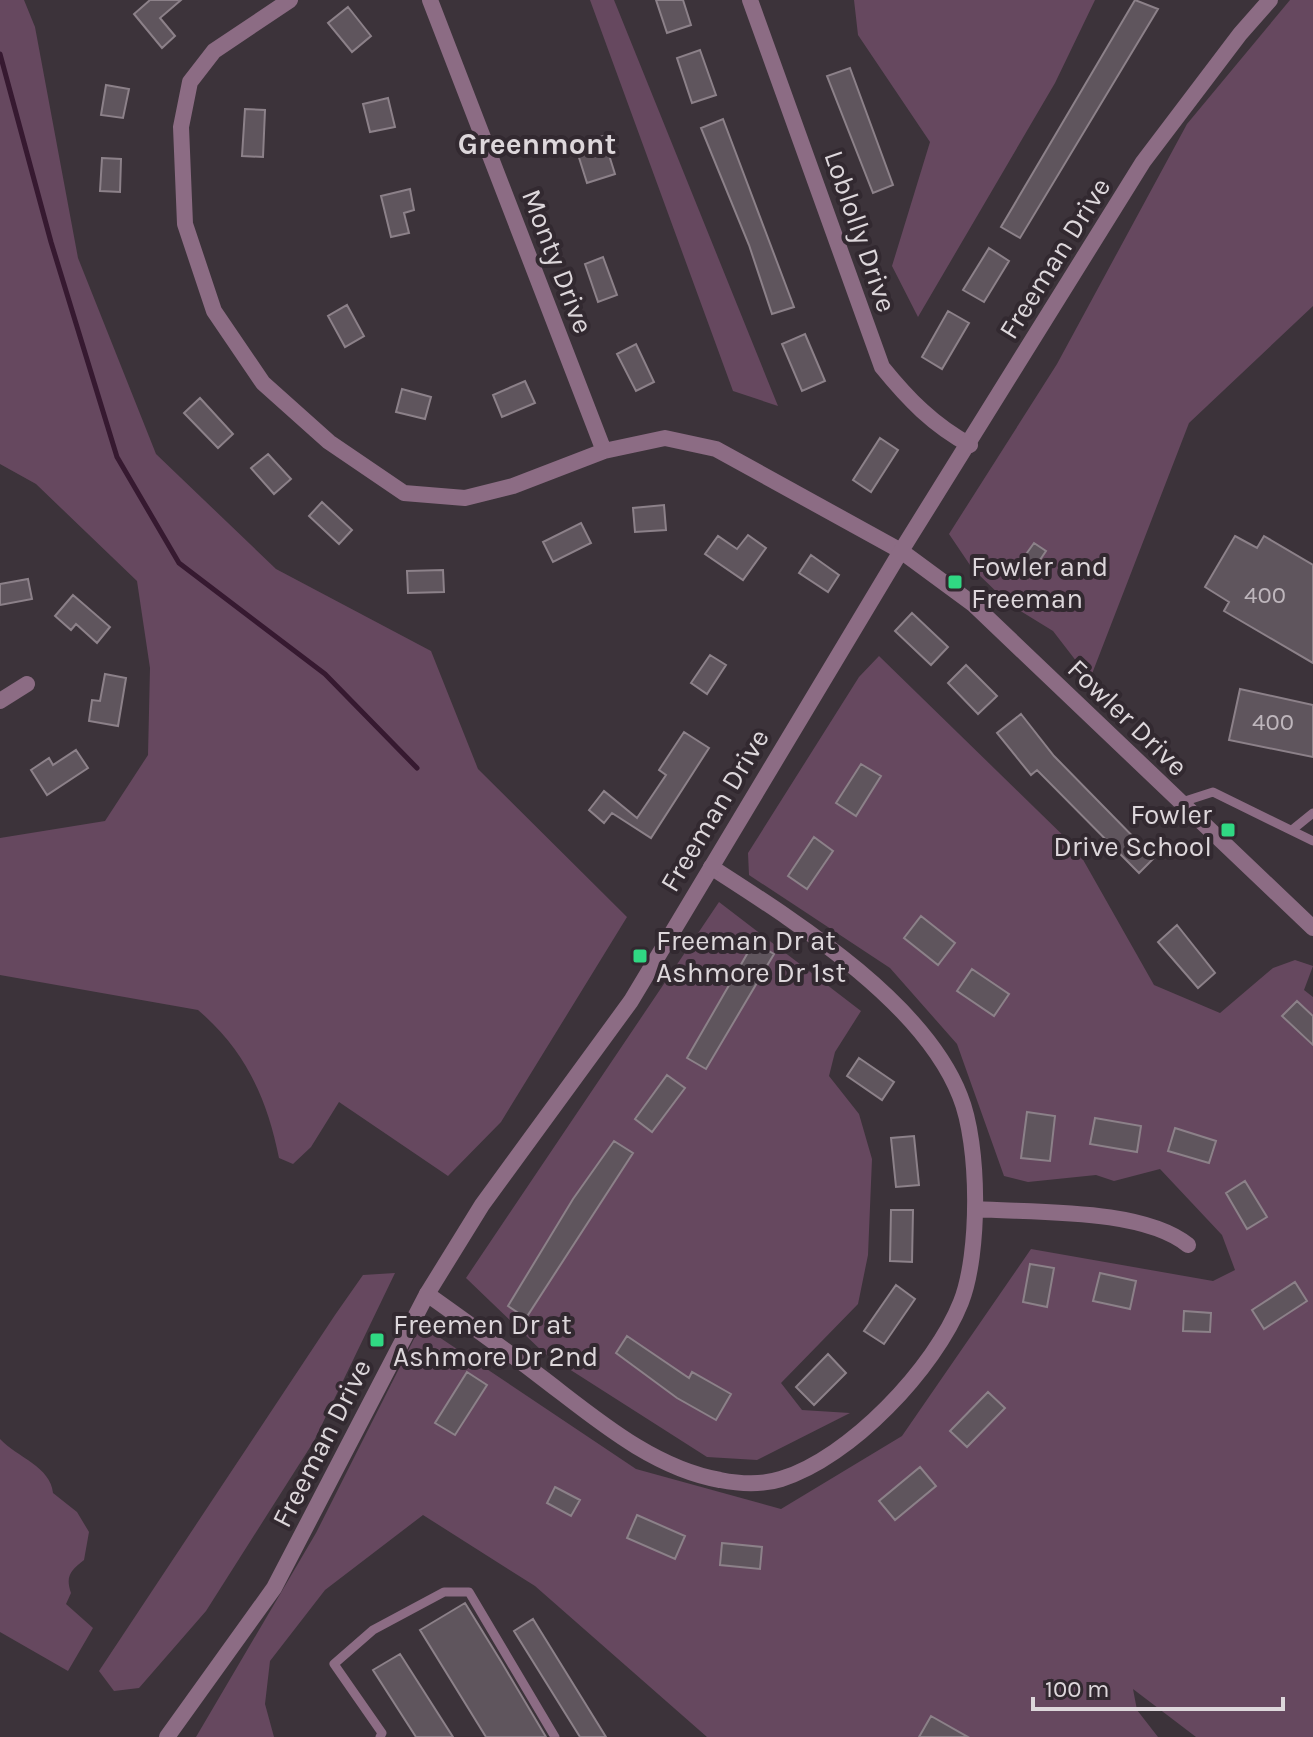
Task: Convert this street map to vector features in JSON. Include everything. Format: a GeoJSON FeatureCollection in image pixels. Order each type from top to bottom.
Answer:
{"type":"FeatureCollection","features":[{"type":"Feature","properties":{"kind":"street","name":"Fowler Drive"},"geometry":{"type":"LineString","coordinates":[[290,0],[214,51],[190,82],[181,127],[185,224],[214,311],[263,383],[329,442],[404,493],[465,498],[513,486],[604,451],[665,438],[716,449],[901,551],[973,604],[1313,928]]}},
{"type":"Feature","properties":{"kind":"street","name":"Monty Drive"},"geometry":{"type":"LineString","coordinates":[[430,0],[604,451]]}},
{"type":"Feature","properties":{"kind":"street","name":"Loblolly Drive"},"geometry":{"type":"LineString","coordinates":[[750,0],[882,367],[905,396],[941,430],[970,445]]}},
{"type":"Feature","properties":{"kind":"street","name":"Freeman Drive"},"geometry":{"type":"LineString","coordinates":[[167,1737],[292,1559],[427,1294],[482,1205],[631,1001],[901,551],[970,445],[1143,162],[1240,34],[1270,0]]}},
{"type":"Feature","properties":{"kind":"street"},"geometry":{"type":"LineString","coordinates":[[0,701],[27,684]]}},
{"type":"Feature","properties":{"kind":"street"},"geometry":{"type":"LineString","coordinates":[[427,1294],[634,1445],[682,1469],[719,1480],[748,1484],[780,1479],[811,1466],[859,1432],[908,1384],[932,1355],[963,1298],[976,1209],[969,1132],[961,1097],[933,1048],[882,992],[843,958],[711,867]]}},
{"type":"Feature","properties":{"kind":"street"},"geometry":{"type":"LineString","coordinates":[[976,1209],[1138,1221],[1165,1229],[1188,1245]]}},
{"type":"Feature","properties":{"kind":"lane"},"geometry":{"type":"LineString","coordinates":[[1179,803],[1213,792],[1313,841]]}},
{"type":"Feature","properties":{"kind":"lane"},"geometry":{"type":"LineString","coordinates":[[1292,830],[1313,813]]}},
{"type":"Feature","properties":{"kind":"lane"},"geometry":{"type":"LineString","coordinates":[[380,1737],[382,1733],[334,1664],[373,1630],[444,1592],[469,1592],[555,1737]]}},
{"type":"Feature","properties":{"kind":"shaded area"},"geometry":{"type":"Polygon","coordinates":[[[0,0],[24,0],[35,27],[78,258],[156,454],[276,569],[431,651],[478,769],[627,917],[501,1122],[448,1176],[339,1102],[311,1147],[293,1164],[279,1158],[268,1115],[252,1076],[229,1042],[198,1010],[0,975],[0,838],[105,821],[148,755],[150,668],[137,581],[36,484],[0,464],[0,0]]]}},
{"type":"Feature","properties":{"kind":"shaded area"},"geometry":{"type":"Polygon","coordinates":[[[590,0],[614,0],[778,406],[733,391],[590,0]]]}},
{"type":"Feature","properties":{"kind":"shaded area"},"geometry":{"type":"Polygon","coordinates":[[[854,0],[1095,0],[1055,83],[918,317],[892,266],[930,142],[858,35],[854,0]]]}},
{"type":"Feature","properties":{"kind":"shaded area"},"geometry":{"type":"Polygon","coordinates":[[[1290,0],[1313,0],[1313,306],[1189,423],[1090,679],[1053,631],[1009,604],[972,568],[949,534],[1057,364],[1187,124],[1290,0]]]}},
{"type":"Feature","properties":{"kind":"shaded area"},"geometry":{"type":"Polygon","coordinates":[[[879,656],[1077,849],[1154,985],[1220,1013],[1273,968],[1295,960],[1313,966],[1304,990],[1313,997],[1313,1737],[1196,1737],[1133,1689],[1137,1710],[1158,1737],[707,1737],[535,1586],[423,1515],[325,1590],[270,1661],[265,1704],[274,1737],[196,1737],[316,1533],[421,1325],[636,1469],[781,1509],[902,1436],[1031,1249],[1213,1281],[1235,1270],[1222,1235],[1160,1169],[1114,1181],[1096,1175],[1028,1182],[1004,1176],[957,1044],[890,968],[749,875],[748,853],[859,677],[879,656]]]}},
{"type":"Feature","properties":{"kind":"shaded area"},"geometry":{"type":"Polygon","coordinates":[[[719,902],[861,1011],[835,1052],[829,1076],[859,1114],[872,1159],[868,1255],[858,1304],[781,1383],[802,1410],[850,1413],[757,1460],[707,1457],[544,1353],[466,1278],[719,902]]]}},
{"type":"Feature","properties":{"kind":"shaded area"},"geometry":{"type":"Polygon","coordinates":[[[395,1273],[314,1441],[206,1611],[139,1688],[114,1691],[99,1671],[335,1315],[363,1275],[395,1273]]]}},
{"type":"Feature","properties":{"kind":"shaded area"},"geometry":{"type":"Polygon","coordinates":[[[0,1439],[40,1469],[51,1484],[53,1493],[77,1512],[89,1532],[84,1560],[69,1578],[71,1593],[66,1604],[93,1628],[68,1671],[0,1632],[0,1439]]]}},
{"type":"Feature","properties":{"kind":"building"},"geometry":{"type":"Polygon","coordinates":[[[150,0],[181,0],[160,18],[175,36],[162,48],[134,14],[150,0]]]}},
{"type":"Feature","properties":{"kind":"building"},"geometry":{"type":"Polygon","coordinates":[[[656,0],[683,0],[691,25],[667,33],[656,0]]]}},
{"type":"Feature","properties":{"kind":"building"},"geometry":{"type":"Polygon","coordinates":[[[1135,0],[1158,9],[1020,238],[1001,227],[1135,0]]]}},
{"type":"Feature","properties":{"kind":"building"},"geometry":{"type":"Polygon","coordinates":[[[348,7],[371,36],[352,52],[328,23],[348,7]]]}},
{"type":"Feature","properties":{"kind":"building"},"geometry":{"type":"Polygon","coordinates":[[[700,50],[716,95],[692,103],[677,58],[700,50]]]}},
{"type":"Feature","properties":{"kind":"building"},"geometry":{"type":"Polygon","coordinates":[[[850,68],[893,185],[873,193],[827,76],[850,68]]]}},
{"type":"Feature","properties":{"kind":"building"},"geometry":{"type":"Polygon","coordinates":[[[106,85],[129,89],[123,118],[101,115],[106,85]]]}},
{"type":"Feature","properties":{"kind":"building"},"geometry":{"type":"Polygon","coordinates":[[[388,98],[395,127],[370,132],[363,104],[388,98]]]}},
{"type":"Feature","properties":{"kind":"building"},"geometry":{"type":"Polygon","coordinates":[[[245,109],[265,110],[263,157],[242,156],[245,109]]]}},
{"type":"Feature","properties":{"kind":"building"},"geometry":{"type":"Polygon","coordinates":[[[723,119],[794,307],[772,314],[749,245],[701,128],[723,119]]]}},
{"type":"Feature","properties":{"kind":"building"},"geometry":{"type":"Polygon","coordinates":[[[603,136],[615,174],[587,183],[575,145],[603,136]]]}},
{"type":"Feature","properties":{"kind":"building"},"geometry":{"type":"Polygon","coordinates":[[[102,158],[121,159],[120,192],[100,191],[102,158]]]}},
{"type":"Feature","properties":{"kind":"building"},"geometry":{"type":"Polygon","coordinates":[[[410,189],[414,210],[404,213],[409,233],[391,237],[381,196],[410,189]]]}},
{"type":"Feature","properties":{"kind":"building"},"geometry":{"type":"Polygon","coordinates":[[[989,248],[1009,261],[984,302],[963,290],[989,248]]]}},
{"type":"Feature","properties":{"kind":"building"},"geometry":{"type":"Polygon","coordinates":[[[603,257],[617,295],[598,302],[585,264],[603,257]]]}},
{"type":"Feature","properties":{"kind":"building"},"geometry":{"type":"Polygon","coordinates":[[[347,305],[364,336],[345,347],[328,316],[347,305]]]}},
{"type":"Feature","properties":{"kind":"building"},"geometry":{"type":"Polygon","coordinates":[[[948,311],[969,323],[942,369],[922,357],[948,311]]]}},
{"type":"Feature","properties":{"kind":"building"},"geometry":{"type":"Polygon","coordinates":[[[805,334],[825,381],[802,391],[782,344],[805,334]]]}},
{"type":"Feature","properties":{"kind":"building"},"geometry":{"type":"Polygon","coordinates":[[[636,344],[654,382],[636,391],[617,354],[636,344]]]}},
{"type":"Feature","properties":{"kind":"building"},"geometry":{"type":"Polygon","coordinates":[[[525,381],[535,403],[502,417],[493,395],[525,381]]]}},
{"type":"Feature","properties":{"kind":"building"},"geometry":{"type":"Polygon","coordinates":[[[402,389],[431,397],[425,419],[396,412],[402,389]]]}},
{"type":"Feature","properties":{"kind":"building"},"geometry":{"type":"Polygon","coordinates":[[[200,398],[233,434],[218,448],[184,413],[200,398]]]}},
{"type":"Feature","properties":{"kind":"building"},"geometry":{"type":"Polygon","coordinates":[[[880,438],[898,450],[871,492],[853,480],[880,438]]]}},
{"type":"Feature","properties":{"kind":"building"},"geometry":{"type":"Polygon","coordinates":[[[268,454],[291,479],[274,494],[251,468],[268,454]]]}},
{"type":"Feature","properties":{"kind":"building"},"geometry":{"type":"Polygon","coordinates":[[[322,502],[352,530],[339,544],[309,516],[322,502]]]}},
{"type":"Feature","properties":{"kind":"building"},"geometry":{"type":"Polygon","coordinates":[[[664,505],[666,530],[635,532],[633,508],[664,505]]]}},
{"type":"Feature","properties":{"kind":"building"},"geometry":{"type":"Polygon","coordinates":[[[581,523],[591,543],[553,562],[543,542],[581,523]]]}},
{"type":"Feature","properties":{"kind":"building"},"geometry":{"type":"Polygon","coordinates":[[[748,535],[766,548],[743,580],[705,554],[718,536],[737,549],[748,535]]]}},
{"type":"Feature","properties":{"kind":"building"},"geometry":{"type":"Polygon","coordinates":[[[1235,536],[1257,548],[1264,536],[1313,565],[1313,663],[1224,611],[1229,602],[1205,587],[1235,536]]]}},
{"type":"Feature","properties":{"kind":"building"},"geometry":{"type":"Polygon","coordinates":[[[1034,543],[1046,551],[1027,579],[1014,571],[1034,543]]]}},
{"type":"Feature","properties":{"kind":"building"},"geometry":{"type":"Polygon","coordinates":[[[811,555],[839,575],[828,592],[799,573],[811,555]]]}},
{"type":"Feature","properties":{"kind":"building"},"geometry":{"type":"Polygon","coordinates":[[[443,570],[444,592],[408,593],[407,571],[443,570]]]}},
{"type":"Feature","properties":{"kind":"building"},"geometry":{"type":"Polygon","coordinates":[[[28,579],[32,599],[0,605],[0,584],[28,579]]]}},
{"type":"Feature","properties":{"kind":"building"},"geometry":{"type":"Polygon","coordinates":[[[73,595],[110,627],[97,643],[76,624],[71,630],[55,616],[73,595]]]}},
{"type":"Feature","properties":{"kind":"building"},"geometry":{"type":"Polygon","coordinates":[[[912,613],[948,647],[931,665],[895,631],[912,613]]]}},
{"type":"Feature","properties":{"kind":"building"},"geometry":{"type":"Polygon","coordinates":[[[710,655],[726,665],[707,694],[691,683],[710,655]]]}},
{"type":"Feature","properties":{"kind":"building"},"geometry":{"type":"Polygon","coordinates":[[[966,665],[997,696],[978,714],[948,683],[966,665]]]}},
{"type":"Feature","properties":{"kind":"building"},"geometry":{"type":"Polygon","coordinates":[[[105,674],[126,678],[118,726],[89,721],[92,700],[100,701],[105,674]]]}},
{"type":"Feature","properties":{"kind":"building"},"geometry":{"type":"Polygon","coordinates":[[[1240,689],[1313,705],[1313,757],[1229,740],[1240,689]]]}},
{"type":"Feature","properties":{"kind":"building"},"geometry":{"type":"Polygon","coordinates":[[[1021,714],[1054,756],[1154,858],[1139,873],[1037,770],[1031,775],[997,733],[1021,714]]]}},
{"type":"Feature","properties":{"kind":"building"},"geometry":{"type":"Polygon","coordinates":[[[684,732],[709,748],[651,838],[612,813],[604,823],[589,810],[604,791],[637,818],[666,775],[659,770],[684,732]]]}},
{"type":"Feature","properties":{"kind":"building"},"geometry":{"type":"Polygon","coordinates":[[[76,750],[88,768],[47,795],[31,770],[49,758],[53,765],[76,750]]]}},
{"type":"Feature","properties":{"kind":"building"},"geometry":{"type":"Polygon","coordinates":[[[861,764],[881,776],[856,816],[836,803],[861,764]]]}},
{"type":"Feature","properties":{"kind":"building"},"geometry":{"type":"Polygon","coordinates":[[[814,837],[833,851],[807,889],[788,876],[814,837]]]}},
{"type":"Feature","properties":{"kind":"building"},"geometry":{"type":"Polygon","coordinates":[[[921,916],[955,943],[938,965],[904,938],[921,916]]]}},
{"type":"Feature","properties":{"kind":"building"},"geometry":{"type":"Polygon","coordinates":[[[1177,925],[1215,973],[1198,988],[1158,942],[1177,925]]]}},
{"type":"Feature","properties":{"kind":"building"},"geometry":{"type":"Polygon","coordinates":[[[754,942],[774,954],[706,1069],[687,1058],[754,942]]]}},
{"type":"Feature","properties":{"kind":"building"},"geometry":{"type":"Polygon","coordinates":[[[972,969],[1009,994],[994,1016],[957,991],[972,969]]]}},
{"type":"Feature","properties":{"kind":"building"},"geometry":{"type":"Polygon","coordinates":[[[1297,1001],[1313,1016],[1313,1045],[1282,1016],[1297,1001]]]}},
{"type":"Feature","properties":{"kind":"building"},"geometry":{"type":"Polygon","coordinates":[[[859,1058],[894,1082],[882,1100],[847,1076],[859,1058]]]}},
{"type":"Feature","properties":{"kind":"building"},"geometry":{"type":"Polygon","coordinates":[[[667,1075],[685,1088],[652,1132],[635,1119],[667,1075]]]}},
{"type":"Feature","properties":{"kind":"building"},"geometry":{"type":"Polygon","coordinates":[[[1027,1112],[1055,1116],[1050,1161],[1021,1158],[1027,1112]]]}},
{"type":"Feature","properties":{"kind":"building"},"geometry":{"type":"Polygon","coordinates":[[[1095,1118],[1141,1126],[1137,1152],[1090,1144],[1095,1118]]]}},
{"type":"Feature","properties":{"kind":"building"},"geometry":{"type":"Polygon","coordinates":[[[1175,1128],[1216,1141],[1209,1163],[1168,1151],[1175,1128]]]}},
{"type":"Feature","properties":{"kind":"building"},"geometry":{"type":"Polygon","coordinates":[[[914,1136],[919,1185],[896,1187],[891,1138],[914,1136]]]}},
{"type":"Feature","properties":{"kind":"building"},"geometry":{"type":"Polygon","coordinates":[[[614,1141],[633,1153],[526,1318],[508,1306],[573,1199],[614,1141]]]}},
{"type":"Feature","properties":{"kind":"building"},"geometry":{"type":"Polygon","coordinates":[[[1245,1181],[1267,1217],[1247,1229],[1226,1193],[1245,1181]]]}},
{"type":"Feature","properties":{"kind":"building"},"geometry":{"type":"Polygon","coordinates":[[[891,1210],[913,1210],[912,1262],[890,1261],[891,1210]]]}},
{"type":"Feature","properties":{"kind":"building"},"geometry":{"type":"Polygon","coordinates":[[[1030,1264],[1054,1268],[1047,1307],[1023,1302],[1030,1264]]]}},
{"type":"Feature","properties":{"kind":"building"},"geometry":{"type":"Polygon","coordinates":[[[1100,1273],[1136,1281],[1130,1309],[1093,1301],[1100,1273]]]}},
{"type":"Feature","properties":{"kind":"building"},"geometry":{"type":"Polygon","coordinates":[[[1295,1282],[1307,1301],[1264,1329],[1252,1310],[1295,1282]]]}},
{"type":"Feature","properties":{"kind":"building"},"geometry":{"type":"Polygon","coordinates":[[[896,1285],[915,1299],[884,1344],[864,1331],[896,1285]]]}},
{"type":"Feature","properties":{"kind":"building"},"geometry":{"type":"Polygon","coordinates":[[[1184,1311],[1211,1313],[1210,1332],[1183,1331],[1184,1311]]]}},
{"type":"Feature","properties":{"kind":"building"},"geometry":{"type":"Polygon","coordinates":[[[627,1336],[689,1378],[692,1372],[731,1394],[716,1420],[677,1398],[616,1353],[627,1336]]]}},
{"type":"Feature","properties":{"kind":"building"},"geometry":{"type":"Polygon","coordinates":[[[828,1354],[846,1373],[814,1405],[796,1387],[828,1354]]]}},
{"type":"Feature","properties":{"kind":"building"},"geometry":{"type":"Polygon","coordinates":[[[467,1372],[487,1385],[455,1435],[435,1423],[467,1372]]]}},
{"type":"Feature","properties":{"kind":"building"},"geometry":{"type":"Polygon","coordinates":[[[988,1392],[1005,1408],[967,1447],[950,1431],[988,1392]]]}},
{"type":"Feature","properties":{"kind":"building"},"geometry":{"type":"Polygon","coordinates":[[[920,1467],[936,1486],[895,1520],[879,1501],[920,1467]]]}},
{"type":"Feature","properties":{"kind":"building"},"geometry":{"type":"Polygon","coordinates":[[[555,1487],[580,1500],[571,1516],[547,1503],[555,1487]]]}},
{"type":"Feature","properties":{"kind":"building"},"geometry":{"type":"Polygon","coordinates":[[[637,1515],[685,1536],[675,1559],[627,1538],[637,1515]]]}},
{"type":"Feature","properties":{"kind":"building"},"geometry":{"type":"Polygon","coordinates":[[[722,1543],[762,1547],[760,1569],[720,1565],[722,1543]]]}},
{"type":"Feature","properties":{"kind":"building"},"geometry":{"type":"Polygon","coordinates":[[[465,1603],[546,1737],[486,1737],[420,1630],[465,1603]]]}},
{"type":"Feature","properties":{"kind":"building"},"geometry":{"type":"Polygon","coordinates":[[[533,1619],[606,1737],[580,1737],[514,1631],[533,1619]]]}},
{"type":"Feature","properties":{"kind":"building"},"geometry":{"type":"Polygon","coordinates":[[[400,1654],[453,1737],[416,1737],[373,1670],[400,1654]]]}},
{"type":"Feature","properties":{"kind":"building"},"geometry":{"type":"Polygon","coordinates":[[[931,1716],[968,1737],[919,1737],[931,1716]]]}},
{"type":"Feature","properties":{"kind":"waterway"},"geometry":{"type":"LineString","coordinates":[[0,54],[51,242],[117,457],[179,563],[325,674],[417,768]]}},
{"type":"Feature","properties":{"kind":"place","name":"Fowler and Freeman"},"geometry":{"type":"Point","coordinates":[955,582]}},
{"type":"Feature","properties":{"kind":"place","name":"Fowler Drive School"},"geometry":{"type":"Point","coordinates":[1228,830]}},
{"type":"Feature","properties":{"kind":"place","name":"Freeman Dr at Ashmore Dr 1st"},"geometry":{"type":"Point","coordinates":[640,956]}},
{"type":"Feature","properties":{"kind":"place","name":"Freemen Dr at Ashmore Dr 2nd"},"geometry":{"type":"Point","coordinates":[377,1340]}},
{"type":"Feature","properties":{"kind":"district","name":"Greenmont"},"geometry":{"type":"Point","coordinates":[537,144]}}]}
